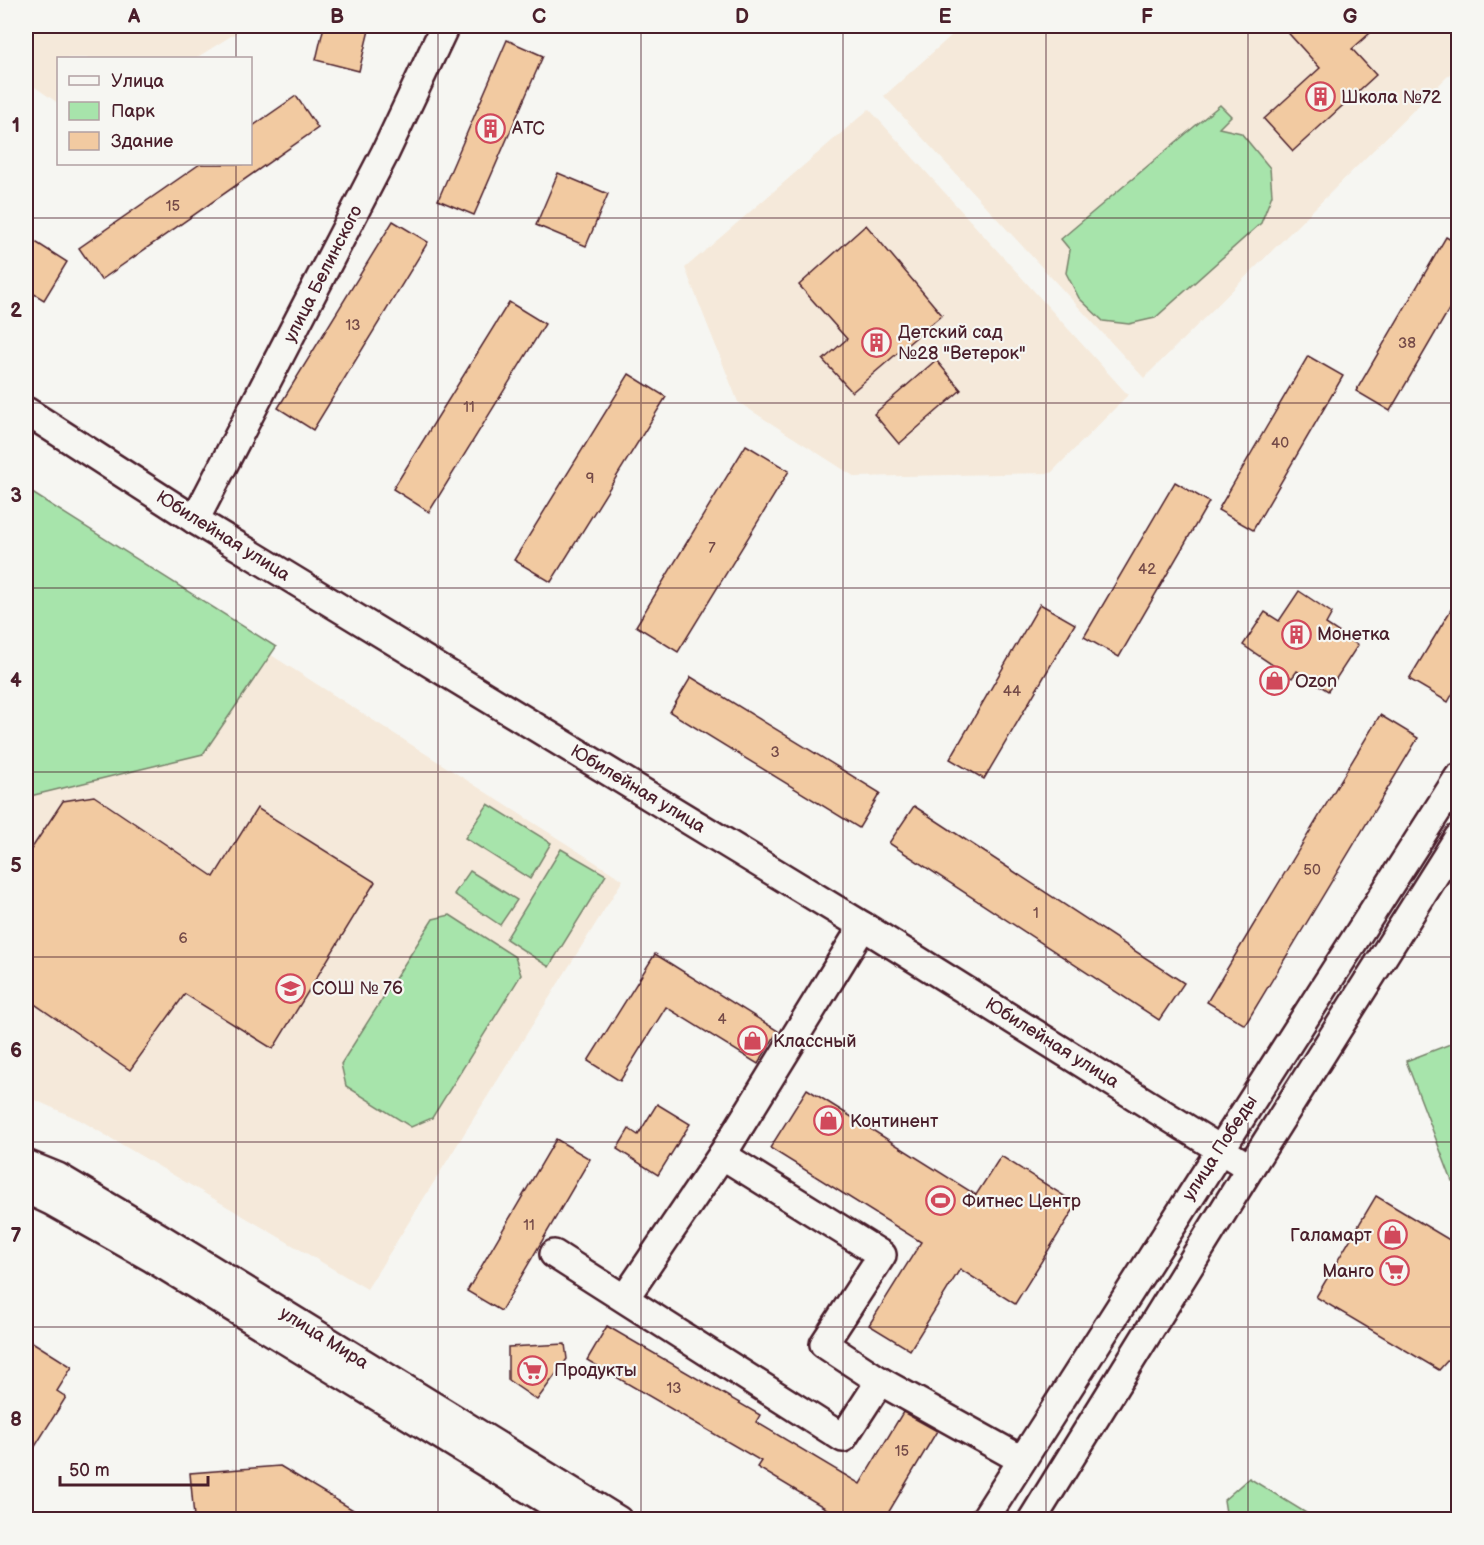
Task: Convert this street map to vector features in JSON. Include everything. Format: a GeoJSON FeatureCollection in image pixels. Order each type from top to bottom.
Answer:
{"type":"FeatureCollection","features":[{"type":"Feature","properties":{"kind":"street","name":"улица Белинского"},"geometry":{"type":"LineString","coordinates":[[195,520],[385,153],[445,26]]}},
{"type":"Feature","properties":{"kind":"street","name":"Юбилейная улица"},"geometry":{"type":"LineString","coordinates":[[26,411],[195,520],[863,926],[1250,1168]]}},
{"type":"Feature","properties":{"kind":"street","name":"улица Победы"},"geometry":{"type":"LineString","coordinates":[[984,1520],[1458,777]]}},
{"type":"Feature","properties":{"kind":"street","name":"улица Победы"},"geometry":{"type":"LineString","coordinates":[[1032,1520],[1458,838]]}},
{"type":"Feature","properties":{"kind":"street"},"geometry":{"type":"LineString","coordinates":[[625,1298],[722,1155],[863,926]]}},
{"type":"Feature","properties":{"kind":"street"},"geometry":{"type":"LineString","coordinates":[[722,1155],[882,1255],[824,1344],[880,1381],[1022,1460]]}},
{"type":"Feature","properties":{"kind":"street","name":"улица Мира"},"geometry":{"type":"LineString","coordinates":[[26,1164],[58,1177],[159,1237],[618,1520]]}},
{"type":"Feature","properties":{"kind":"street","name":"улица Мира"},"geometry":{"type":"LineString","coordinates":[[26,1189],[152,1257],[579,1520]]}},
{"type":"Feature","properties":{"kind":"street"},"geometry":{"type":"LineString","coordinates":[[554,1254],[843,1438],[880,1381]]}},
{"type":"Feature","properties":{"kind":"shaded area"},"geometry":{"type":"Polygon","coordinates":[[[26,26],[247,26],[198,57],[57,57],[57,102],[26,81],[26,26]]]}},
{"type":"Feature","properties":{"kind":"shaded area"},"geometry":{"type":"Polygon","coordinates":[[[962,26],[1458,26],[1458,66],[1144,378],[884,96],[962,26]]]}},
{"type":"Feature","properties":{"kind":"shaded area"},"geometry":{"type":"Polygon","coordinates":[[[869,109],[1128,395],[1051,473],[855,477],[738,402],[685,268],[869,109]]]}},
{"type":"Feature","properties":{"kind":"shaded area","name":"СОШ № 76"},"geometry":{"type":"Polygon","coordinates":[[[268,653],[623,880],[367,1289],[80,1120],[26,1096],[26,797],[203,754],[268,653]]]}},
{"type":"Feature","properties":{"kind":"green space"},"geometry":{"type":"Polygon","coordinates":[[[1220,105],[1231,116],[1219,128],[1241,133],[1270,168],[1272,195],[1261,223],[1155,318],[1129,324],[1103,321],[1079,298],[1066,273],[1070,250],[1061,239],[1220,105]]]}},
{"type":"Feature","properties":{"kind":"green space"},"geometry":{"type":"Polygon","coordinates":[[[26,489],[276,647],[203,754],[26,797],[26,489]]]}},
{"type":"Feature","properties":{"kind":"green space"},"geometry":{"type":"Polygon","coordinates":[[[488,804],[551,843],[530,879],[465,838],[488,804]]]}},
{"type":"Feature","properties":{"kind":"green space"},"geometry":{"type":"Polygon","coordinates":[[[561,849],[606,875],[549,967],[506,939],[561,849]]]}},
{"type":"Feature","properties":{"kind":"green space"},"geometry":{"type":"Polygon","coordinates":[[[470,871],[517,900],[500,925],[454,894],[470,871]]]}},
{"type":"Feature","properties":{"kind":"green space"},"geometry":{"type":"Polygon","coordinates":[[[450,915],[515,957],[521,975],[432,1118],[411,1127],[346,1086],[341,1064],[433,919],[450,915]]]}},
{"type":"Feature","properties":{"kind":"green space"},"geometry":{"type":"Polygon","coordinates":[[[1458,1041],[1458,1182],[1452,1181],[1406,1061],[1458,1041]]]}},
{"type":"Feature","properties":{"kind":"green space"},"geometry":{"type":"Polygon","coordinates":[[[1249,1478],[1316,1519],[1227,1519],[1224,1500],[1249,1478]]]}},
{"type":"Feature","properties":{"kind":"building"},"geometry":{"type":"Polygon","coordinates":[[[324,26],[370,26],[359,71],[316,60],[324,26]]]}},
{"type":"Feature","properties":{"kind":"building","name":"Школа №72"},"geometry":{"type":"Polygon","coordinates":[[[1282,26],[1378,26],[1352,49],[1376,75],[1293,151],[1264,119],[1320,68],[1282,26]]]}},
{"type":"Feature","properties":{"kind":"building","name":"АТС"},"geometry":{"type":"Polygon","coordinates":[[[507,40],[543,56],[474,215],[438,200],[507,40]]]}},
{"type":"Feature","properties":{"kind":"building"},"geometry":{"type":"Polygon","coordinates":[[[296,96],[318,128],[101,280],[79,248],[199,165],[252,165],[252,127],[296,96]]]}},
{"type":"Feature","properties":{"kind":"building"},"geometry":{"type":"Polygon","coordinates":[[[558,173],[608,194],[586,246],[536,225],[558,173]]]}},
{"type":"Feature","properties":{"kind":"building"},"geometry":{"type":"Polygon","coordinates":[[[393,221],[428,242],[313,430],[278,408],[393,221]]]}},
{"type":"Feature","properties":{"kind":"building","name":"Детский сад №28 \"Ветерок\""},"geometry":{"type":"Polygon","coordinates":[[[866,225],[942,315],[852,392],[823,360],[847,339],[799,285],[866,225]]]}},
{"type":"Feature","properties":{"kind":"building"},"geometry":{"type":"Polygon","coordinates":[[[26,236],[67,262],[44,300],[26,289],[26,236]]]}},
{"type":"Feature","properties":{"kind":"building"},"geometry":{"type":"Polygon","coordinates":[[[1446,237],[1458,244],[1458,294],[1390,411],[1356,391],[1446,237]]]}},
{"type":"Feature","properties":{"kind":"building"},"geometry":{"type":"Polygon","coordinates":[[[509,302],[545,324],[429,512],[393,489],[509,302]]]}},
{"type":"Feature","properties":{"kind":"building"},"geometry":{"type":"Polygon","coordinates":[[[1308,356],[1343,376],[1253,530],[1218,510],[1308,356]]]}},
{"type":"Feature","properties":{"kind":"building"},"geometry":{"type":"Polygon","coordinates":[[[936,360],[961,390],[899,444],[874,414],[936,360]]]}},
{"type":"Feature","properties":{"kind":"building"},"geometry":{"type":"Polygon","coordinates":[[[629,374],[666,397],[551,582],[514,560],[629,374]]]}},
{"type":"Feature","properties":{"kind":"building"},"geometry":{"type":"Polygon","coordinates":[[[746,445],[789,471],[678,652],[636,626],[746,445]]]}},
{"type":"Feature","properties":{"kind":"building"},"geometry":{"type":"Polygon","coordinates":[[[1175,482],[1209,502],[1119,657],[1084,637],[1175,482]]]}},
{"type":"Feature","properties":{"kind":"building","name":"Монетка"},"geometry":{"type":"Polygon","coordinates":[[[1299,591],[1332,613],[1326,624],[1358,645],[1328,691],[1297,671],[1292,678],[1243,645],[1265,612],[1279,621],[1299,591]]]}},
{"type":"Feature","properties":{"kind":"building"},"geometry":{"type":"Polygon","coordinates":[[[1458,598],[1458,684],[1448,702],[1409,679],[1458,598]]]}},
{"type":"Feature","properties":{"kind":"building"},"geometry":{"type":"Polygon","coordinates":[[[1040,604],[1075,624],[984,779],[950,759],[1040,604]]]}},
{"type":"Feature","properties":{"kind":"building"},"geometry":{"type":"Polygon","coordinates":[[[691,677],[880,793],[859,828],[670,712],[691,677]]]}},
{"type":"Feature","properties":{"kind":"building"},"geometry":{"type":"Polygon","coordinates":[[[1380,715],[1418,738],[1245,1025],[1207,1002],[1380,715]]]}},
{"type":"Feature","properties":{"kind":"building"},"geometry":{"type":"Polygon","coordinates":[[[94,796],[214,877],[257,808],[375,882],[273,1049],[185,994],[130,1070],[26,998],[26,857],[63,801],[94,796]]]}},
{"type":"Feature","properties":{"kind":"building"},"geometry":{"type":"Polygon","coordinates":[[[914,806],[1184,983],[1159,1020],[889,843],[914,806]]]}},
{"type":"Feature","properties":{"kind":"building"},"geometry":{"type":"Polygon","coordinates":[[[655,954],[778,1031],[758,1064],[666,1007],[620,1081],[588,1061],[655,954]]]}},
{"type":"Feature","properties":{"kind":"building"},"geometry":{"type":"Polygon","coordinates":[[[807,1089],[976,1195],[1001,1156],[1077,1204],[1015,1304],[960,1269],[910,1350],[869,1325],[921,1242],[770,1148],[807,1089]]]}},
{"type":"Feature","properties":{"kind":"building"},"geometry":{"type":"Polygon","coordinates":[[[657,1104],[690,1124],[658,1175],[617,1149],[629,1129],[638,1135],[657,1104]]]}},
{"type":"Feature","properties":{"kind":"building"},"geometry":{"type":"Polygon","coordinates":[[[556,1139],[590,1159],[501,1311],[467,1291],[556,1139]]]}},
{"type":"Feature","properties":{"kind":"building","name":"Манго"},"geometry":{"type":"Polygon","coordinates":[[[1376,1196],[1458,1245],[1458,1349],[1439,1370],[1316,1297],[1376,1196]]]}},
{"type":"Feature","properties":{"kind":"building"},"geometry":{"type":"Polygon","coordinates":[[[607,1326],[760,1415],[756,1422],[860,1484],[903,1412],[937,1431],[884,1520],[845,1520],[757,1467],[761,1461],[587,1360],[607,1326]]]}},
{"type":"Feature","properties":{"kind":"building"},"geometry":{"type":"Polygon","coordinates":[[[26,1338],[72,1367],[57,1391],[66,1397],[26,1461],[26,1338]]]}},
{"type":"Feature","properties":{"kind":"building","name":"Продукты"},"geometry":{"type":"Polygon","coordinates":[[[565,1344],[567,1359],[537,1400],[508,1380],[508,1347],[565,1344]]]}},
{"type":"Feature","properties":{"kind":"building"},"geometry":{"type":"Polygon","coordinates":[[[280,1466],[370,1520],[280,1520],[273,1515],[194,1517],[190,1473],[280,1466]]]}},
{"type":"Feature","properties":{"kind":"place","name":"Школа №72"},"geometry":{"type":"Point","coordinates":[1320,97]}},
{"type":"Feature","properties":{"kind":"place","name":"АТС"},"geometry":{"type":"Point","coordinates":[491,128]}},
{"type":"Feature","properties":{"kind":"place","name":"Детский сад №28 \"Ветерок\""},"geometry":{"type":"Point","coordinates":[877,342]}},
{"type":"Feature","properties":{"kind":"place","name":"Монетка"},"geometry":{"type":"Point","coordinates":[1296,634]}},
{"type":"Feature","properties":{"kind":"place","name":"Ozon"},"geometry":{"type":"Point","coordinates":[1274,681]}},
{"type":"Feature","properties":{"kind":"place","name":"СОШ № 76"},"geometry":{"type":"Point","coordinates":[291,988]}},
{"type":"Feature","properties":{"kind":"place","name":"Классный"},"geometry":{"type":"Point","coordinates":[752,1041]}},
{"type":"Feature","properties":{"kind":"place","name":"Континент"},"geometry":{"type":"Point","coordinates":[829,1121]}},
{"type":"Feature","properties":{"kind":"place","name":"Фитнес Центр"},"geometry":{"type":"Point","coordinates":[941,1201]}},
{"type":"Feature","properties":{"kind":"place","name":"Галамарт"},"geometry":{"type":"Point","coordinates":[1393,1235]}},
{"type":"Feature","properties":{"kind":"place","name":"Манго"},"geometry":{"type":"Point","coordinates":[1395,1271]}},
{"type":"Feature","properties":{"kind":"place","name":"Продукты"},"geometry":{"type":"Point","coordinates":[533,1370]}}]}
